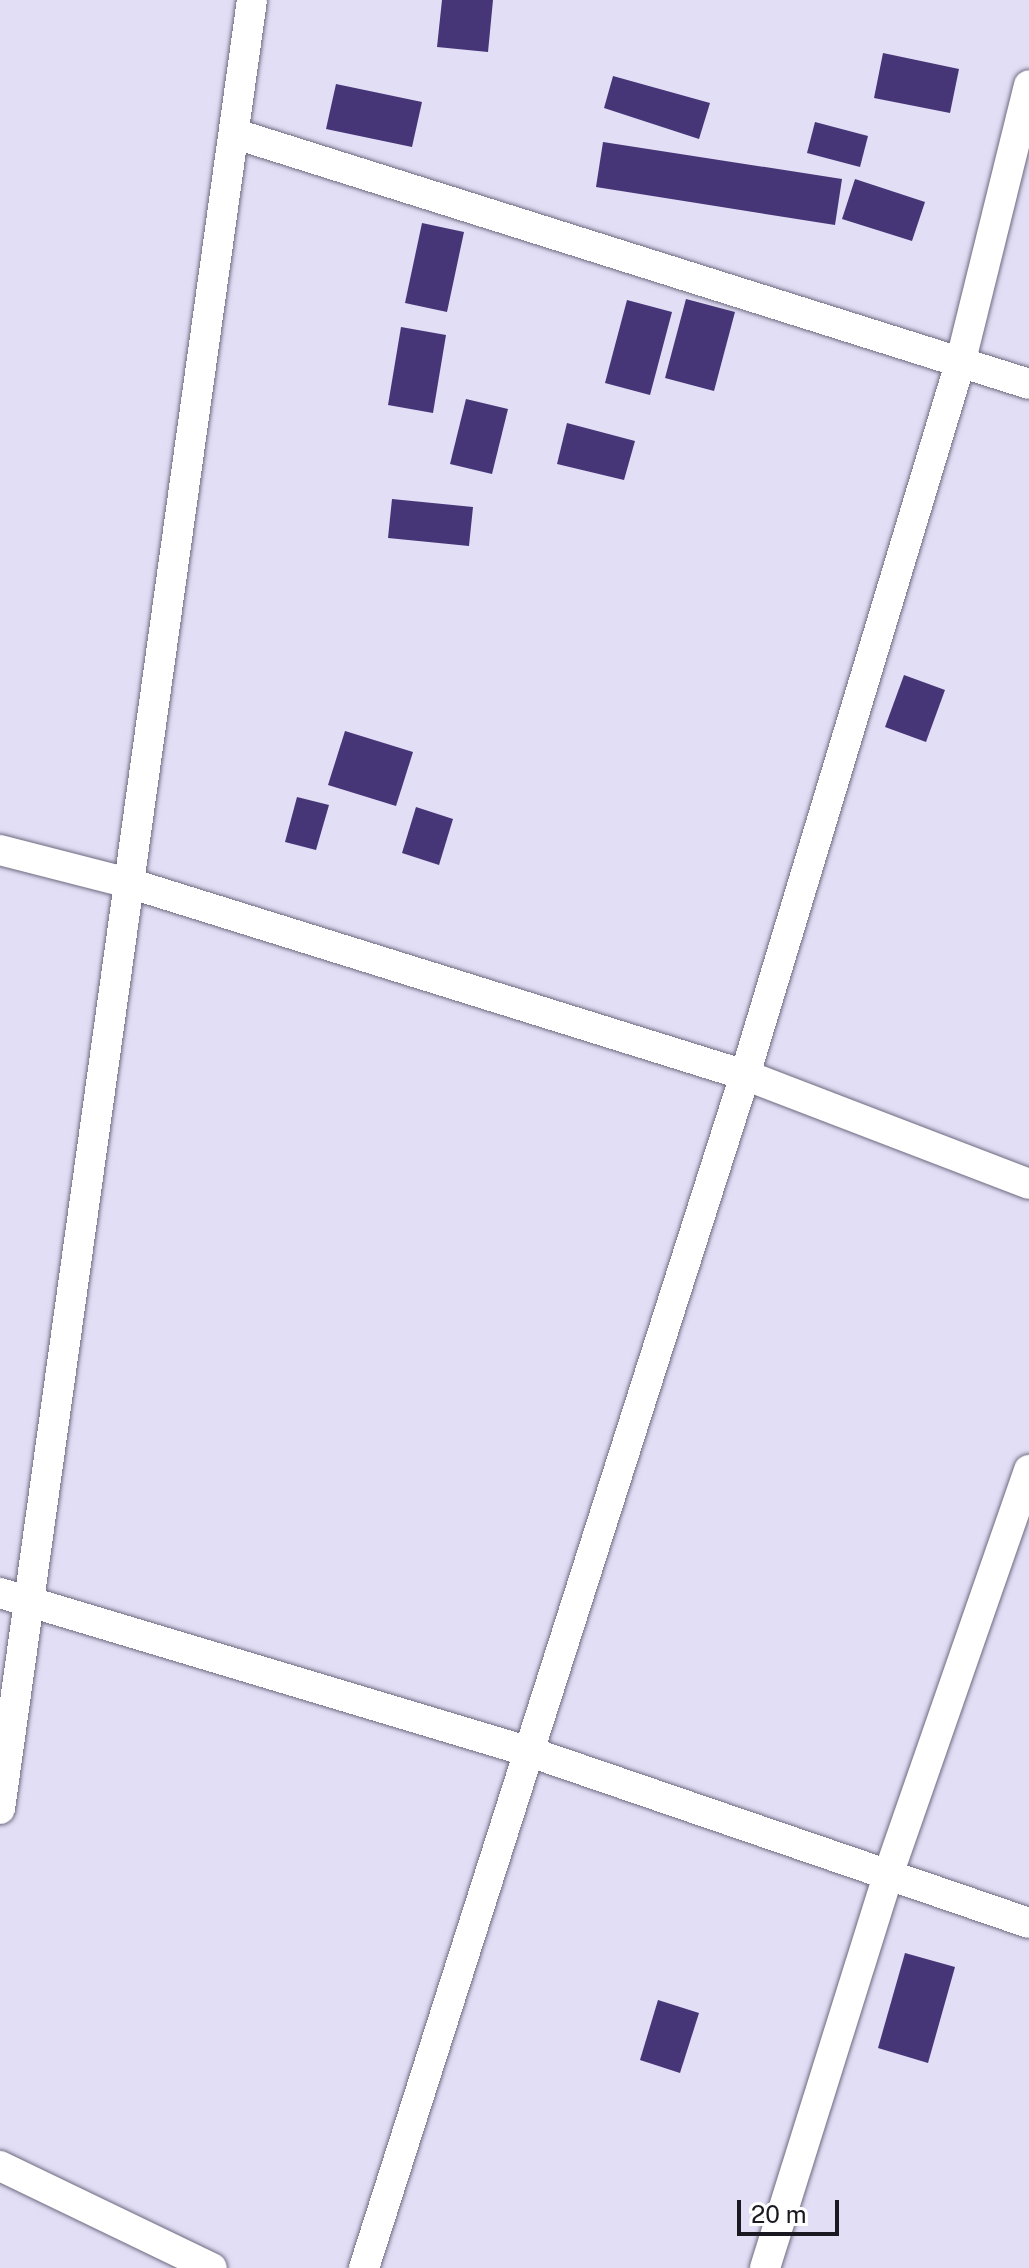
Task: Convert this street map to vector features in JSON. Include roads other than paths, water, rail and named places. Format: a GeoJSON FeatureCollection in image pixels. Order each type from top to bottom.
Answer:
{"type":"FeatureCollection","features":[{"type":"Feature","properties":{"kind":"street"},"geometry":{"type":"LineString","coordinates":[[0,1809],[13,1597],[132,884],[239,135],[252,0]]}},
{"type":"Feature","properties":{"kind":"street"},"geometry":{"type":"LineString","coordinates":[[364,2268],[745,1075],[961,360],[1029,85]]}},
{"type":"Feature","properties":{"kind":"street"},"geometry":{"type":"LineString","coordinates":[[239,135],[961,360],[1029,384]]}},
{"type":"Feature","properties":{"kind":"street"},"geometry":{"type":"LineString","coordinates":[[0,850],[132,884],[745,1075],[1029,1184]]}},
{"type":"Feature","properties":{"kind":"street"},"geometry":{"type":"LineString","coordinates":[[765,2268],[888,1875],[1029,1470]]}},
{"type":"Feature","properties":{"kind":"street"},"geometry":{"type":"LineString","coordinates":[[13,1597],[530,1752],[1029,1923]]}},
{"type":"Feature","properties":{"kind":"street"},"geometry":{"type":"LineString","coordinates":[[0,2166],[212,2268]]}}]}
